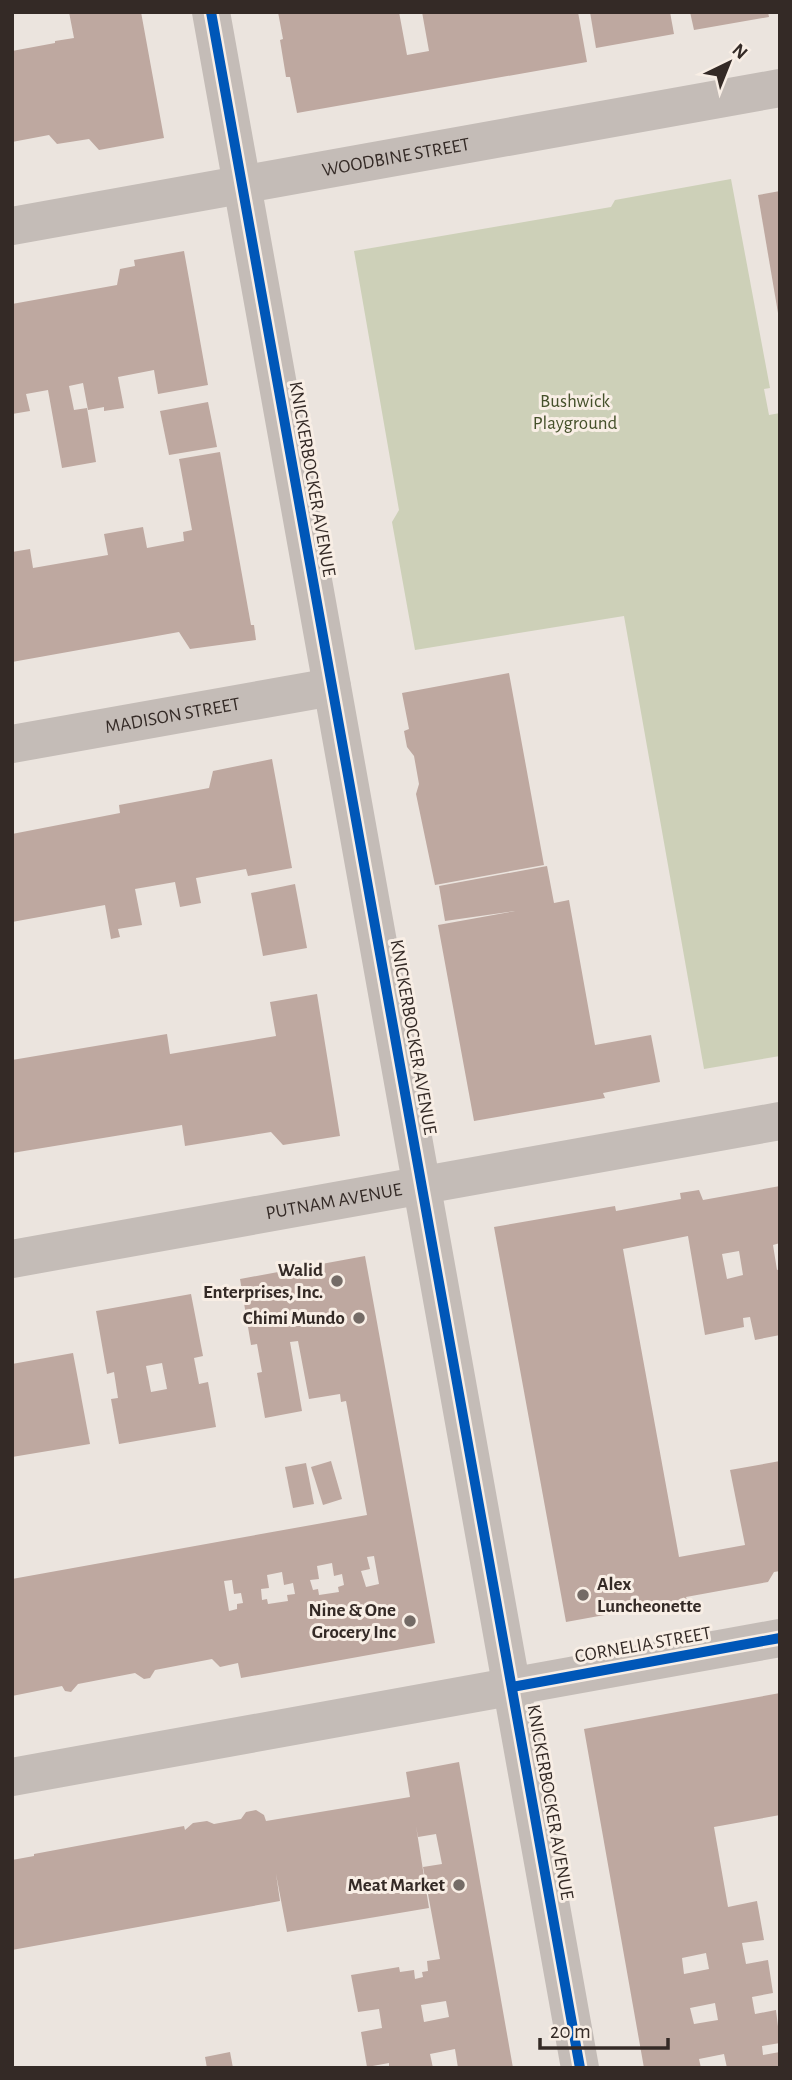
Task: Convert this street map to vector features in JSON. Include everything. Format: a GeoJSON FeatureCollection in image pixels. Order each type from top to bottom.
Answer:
{"type":"FeatureCollection","features":[{"type":"Feature","properties":{"kind":"street","name":"KNICKERBOCKER AVENUE"},"geometry":{"type":"LineString","coordinates":[[211,12],[580,2068]]}},
{"type":"Feature","properties":{"kind":"street","name":"WOODBINE STREET"},"geometry":{"type":"LineString","coordinates":[[12,226],[780,88]]}},
{"type":"Feature","properties":{"kind":"street","name":"MADISON STREET"},"geometry":{"type":"LineString","coordinates":[[12,744],[332,687]]}},
{"type":"Feature","properties":{"kind":"street","name":"PUTNAM AVENUE"},"geometry":{"type":"LineString","coordinates":[[12,1259],[780,1121]]}},
{"type":"Feature","properties":{"kind":"street","name":"CORNELIA STREET"},"geometry":{"type":"LineString","coordinates":[[12,1777],[780,1638]]}},
{"type":"Feature","properties":{"kind":"green space","name":"Bushwick Playground"},"geometry":{"type":"Polygon","coordinates":[[[731,179],[770,388],[764,389],[769,415],[780,413],[780,1056],[704,1069],[624,616],[415,650],[392,522],[399,510],[354,251],[611,207],[615,200],[731,179]]]}},
{"type":"Feature","properties":{"kind":"building"},"geometry":{"type":"Polygon","coordinates":[[[69,12],[141,12],[164,138],[99,150],[89,139],[57,144],[49,135],[12,142],[12,51],[74,38],[69,12]]]}},
{"type":"Feature","properties":{"kind":"building"},"geometry":{"type":"Polygon","coordinates":[[[278,12],[399,12],[407,55],[429,51],[422,12],[578,12],[587,62],[297,113],[290,77],[286,77],[278,12]]]}},
{"type":"Feature","properties":{"kind":"building"},"geometry":{"type":"Polygon","coordinates":[[[590,12],[670,12],[674,34],[596,48],[590,12]]]}},
{"type":"Feature","properties":{"kind":"building"},"geometry":{"type":"Polygon","coordinates":[[[690,12],[768,12],[769,17],[694,30],[690,12]]]}},
{"type":"Feature","properties":{"kind":"building"},"geometry":{"type":"Polygon","coordinates":[[[780,191],[780,313],[778,313],[758,195],[780,191]]]}},
{"type":"Feature","properties":{"kind":"building"},"geometry":{"type":"Polygon","coordinates":[[[184,251],[208,385],[158,394],[154,370],[118,377],[124,408],[104,411],[104,407],[88,410],[83,383],[69,386],[74,410],[87,408],[96,462],[62,468],[48,390],[26,394],[30,411],[12,414],[12,304],[117,285],[120,269],[135,266],[134,260],[184,251]]]}},
{"type":"Feature","properties":{"kind":"building"},"geometry":{"type":"Polygon","coordinates":[[[208,402],[217,447],[169,455],[160,411],[208,402]]]}},
{"type":"Feature","properties":{"kind":"building"},"geometry":{"type":"Polygon","coordinates":[[[220,452],[256,640],[190,649],[179,632],[12,662],[12,552],[30,549],[33,568],[108,555],[104,534],[143,527],[147,548],[184,541],[183,532],[192,530],[179,459],[220,452]]]}},
{"type":"Feature","properties":{"kind":"building"},"geometry":{"type":"Polygon","coordinates":[[[509,673],[544,865],[435,885],[416,794],[419,784],[414,756],[407,747],[404,731],[409,729],[402,693],[509,673]]]}},
{"type":"Feature","properties":{"kind":"building"},"geometry":{"type":"Polygon","coordinates":[[[272,759],[292,868],[248,876],[246,869],[196,878],[201,903],[180,907],[175,882],[135,889],[142,925],[118,929],[120,937],[111,939],[105,905],[12,922],[12,834],[120,813],[119,805],[209,788],[213,771],[272,759]]]}},
{"type":"Feature","properties":{"kind":"building"},"geometry":{"type":"Polygon","coordinates":[[[547,866],[554,903],[569,900],[595,1045],[651,1035],[660,1082],[603,1093],[605,1098],[474,1121],[438,925],[515,911],[445,921],[439,886],[547,866]]]}},
{"type":"Feature","properties":{"kind":"building"},"geometry":{"type":"Polygon","coordinates":[[[295,884],[307,948],[263,956],[251,893],[295,884]]]}},
{"type":"Feature","properties":{"kind":"building"},"geometry":{"type":"Polygon","coordinates":[[[317,994],[340,1136],[283,1145],[271,1132],[185,1146],[182,1125],[12,1153],[12,1060],[167,1034],[170,1054],[276,1036],[270,1002],[317,994]]]}},
{"type":"Feature","properties":{"kind":"building"},"geometry":{"type":"Polygon","coordinates":[[[780,1186],[780,1243],[773,1245],[777,1270],[780,1269],[780,1335],[755,1340],[750,1317],[743,1318],[744,1327],[705,1335],[688,1236],[623,1249],[679,1557],[745,1545],[730,1470],[780,1461],[780,1571],[774,1572],[768,1582],[566,1622],[494,1227],[615,1206],[616,1211],[681,1199],[680,1193],[699,1190],[703,1200],[780,1186]],[[739,1251],[722,1254],[727,1279],[743,1275],[739,1251]]]}},
{"type":"Feature","properties":{"kind":"building"},"geometry":{"type":"Polygon","coordinates":[[[365,1256],[435,1643],[241,1678],[238,1663],[220,1667],[212,1659],[155,1670],[150,1678],[144,1679],[135,1673],[78,1684],[71,1692],[65,1691],[62,1686],[12,1696],[12,1579],[367,1515],[346,1401],[341,1402],[340,1394],[309,1399],[298,1341],[290,1342],[302,1411],[265,1418],[257,1373],[262,1372],[257,1344],[251,1345],[240,1279],[365,1256]],[[374,1556],[367,1557],[370,1569],[361,1571],[366,1587],[379,1584],[374,1556]],[[332,1563],[317,1566],[319,1579],[310,1580],[313,1590],[318,1589],[319,1595],[339,1592],[338,1587],[344,1585],[342,1574],[334,1576],[332,1563]],[[282,1572],[267,1575],[269,1588],[261,1589],[262,1600],[267,1599],[268,1604],[288,1601],[287,1595],[295,1594],[293,1583],[284,1585],[282,1572]],[[232,1580],[224,1581],[229,1611],[237,1609],[237,1604],[243,1603],[241,1593],[234,1594],[232,1580]]]}},
{"type":"Feature","properties":{"kind":"building"},"geometry":{"type":"Polygon","coordinates":[[[191,1294],[203,1356],[194,1358],[199,1384],[208,1382],[216,1427],[119,1444],[111,1399],[118,1398],[114,1372],[107,1374],[96,1311],[191,1294]],[[162,1363],[146,1366],[151,1392],[167,1389],[162,1363]]]}},
{"type":"Feature","properties":{"kind":"building"},"geometry":{"type":"Polygon","coordinates":[[[73,1353],[90,1444],[12,1457],[12,1364],[73,1353]]]}},
{"type":"Feature","properties":{"kind":"building"},"geometry":{"type":"Polygon","coordinates":[[[331,1461],[342,1499],[323,1505],[311,1467],[331,1461]]]}},
{"type":"Feature","properties":{"kind":"building"},"geometry":{"type":"Polygon","coordinates":[[[306,1463],[314,1504],[293,1508],[285,1467],[306,1463]]]}},
{"type":"Feature","properties":{"kind":"building"},"geometry":{"type":"Polygon","coordinates":[[[780,1693],[780,1815],[714,1827],[728,1907],[757,1901],[764,1940],[742,1943],[746,1964],[768,1960],[773,1993],[752,1997],[755,2014],[776,2010],[780,2043],[762,2046],[763,2055],[780,2052],[780,2068],[727,2068],[724,2054],[699,2059],[701,2068],[644,2068],[584,1729],[780,1693]],[[706,1953],[682,1958],[684,1974],[709,1969],[706,1953]],[[715,2003],[690,2008],[694,2024],[718,2020],[715,2003]]]}},
{"type":"Feature","properties":{"kind":"building"},"geometry":{"type":"Polygon","coordinates":[[[459,1762],[513,2068],[458,2068],[455,2049],[430,2054],[433,2068],[389,2068],[389,2063],[367,2067],[361,2032],[382,2028],[379,2009],[358,2012],[351,1975],[399,1967],[400,1972],[414,1970],[415,1979],[423,1977],[422,1972],[428,1971],[427,1961],[440,1959],[423,1867],[442,1864],[436,1834],[418,1837],[416,1826],[429,1908],[287,1932],[276,1874],[280,1901],[12,1950],[12,1860],[184,1826],[185,1830],[193,1823],[207,1821],[214,1824],[241,1819],[246,1812],[256,1810],[264,1815],[266,1821],[410,1797],[406,1772],[459,1762]],[[446,2001],[421,2005],[424,2022],[449,2017],[446,2001]]]}},
{"type":"Feature","properties":{"kind":"building"},"geometry":{"type":"Polygon","coordinates":[[[230,2052],[233,2068],[207,2068],[205,2057],[230,2052]]]}},
{"type":"Feature","properties":{"kind":"cycle path"},"geometry":{"type":"LineString","coordinates":[[211,12],[580,2068]]}},
{"type":"Feature","properties":{"kind":"cycle path"},"geometry":{"type":"LineString","coordinates":[[512,1687],[780,1638]]}},
{"type":"Feature","properties":{"kind":"place","name":"Walid Enterprises, Inc."},"geometry":{"type":"Point","coordinates":[337,1281]}},
{"type":"Feature","properties":{"kind":"place","name":"Chimi Mundo"},"geometry":{"type":"Point","coordinates":[359,1318]}},
{"type":"Feature","properties":{"kind":"place","name":"Alex Luncheonette"},"geometry":{"type":"Point","coordinates":[583,1595]}},
{"type":"Feature","properties":{"kind":"place","name":"Nine & One Grocery Inc"},"geometry":{"type":"Point","coordinates":[410,1621]}},
{"type":"Feature","properties":{"kind":"place","name":"Meat Market"},"geometry":{"type":"Point","coordinates":[459,1885]}}]}
